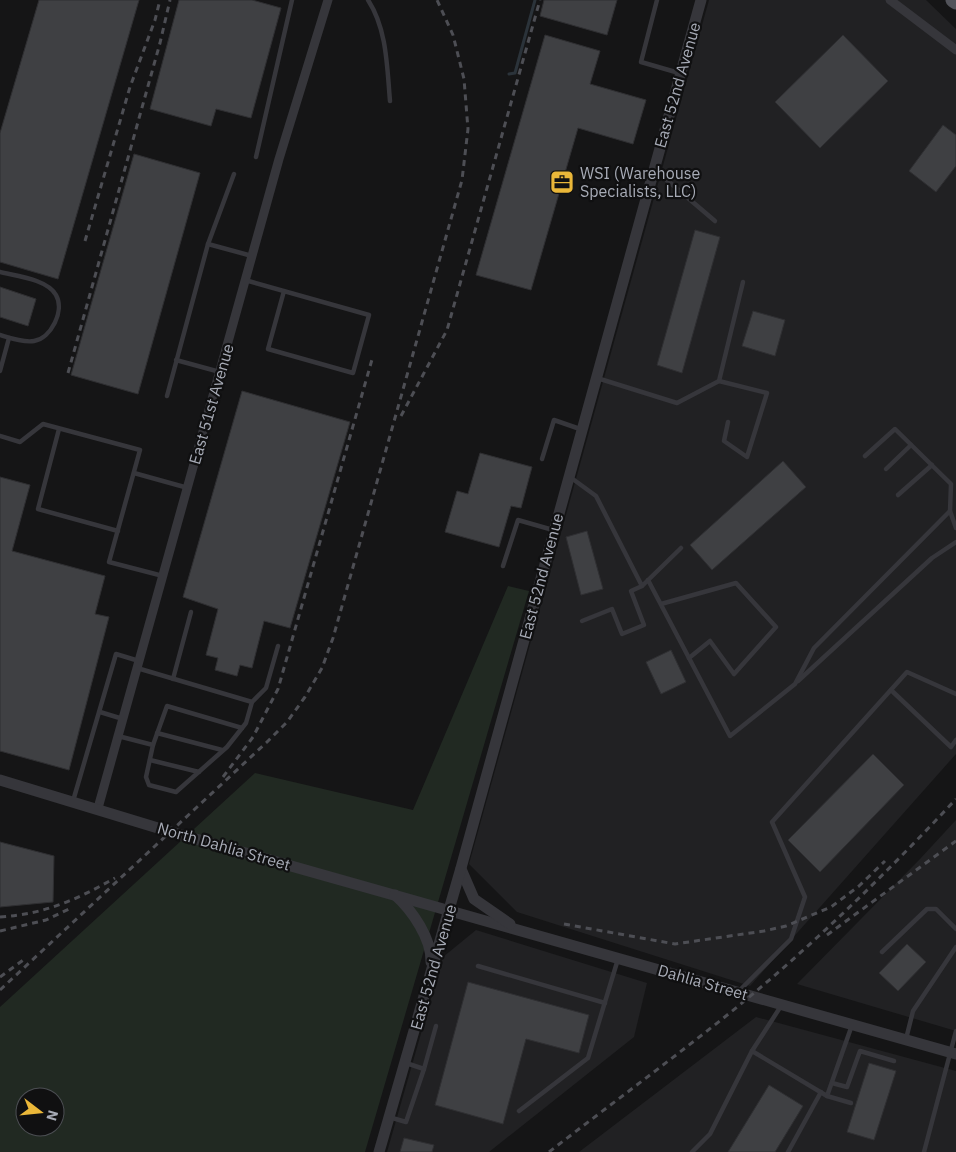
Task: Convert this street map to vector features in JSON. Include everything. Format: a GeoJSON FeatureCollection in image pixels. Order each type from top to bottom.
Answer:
{"type":"FeatureCollection","features":[{"type":"Feature","properties":{"kind":"main road"},"geometry":{"type":"LineString","coordinates":[[952,0],[956,2]]}},
{"type":"Feature","properties":{"kind":"street","name":"East 51st Avenue"},"geometry":{"type":"LineString","coordinates":[[98,808],[252,256],[328,0]]}},
{"type":"Feature","properties":{"kind":"street","name":"East 52nd Avenue"},"geometry":{"type":"LineString","coordinates":[[379,1152],[450,910],[701,0]]}},
{"type":"Feature","properties":{"kind":"street"},"geometry":{"type":"LineString","coordinates":[[890,0],[956,50]]}},
{"type":"Feature","properties":{"kind":"street","name":"North Dahlia Street"},"geometry":{"type":"LineString","coordinates":[[0,780],[98,808],[171,832],[450,910]]}},
{"type":"Feature","properties":{"kind":"street"},"geometry":{"type":"LineString","coordinates":[[461,868],[474,899],[510,924],[527,932]]}},
{"type":"Feature","properties":{"kind":"street"},"geometry":{"type":"LineString","coordinates":[[394,893],[407,907],[430,944],[430,978]]}},
{"type":"Feature","properties":{"kind":"street","name":"Dahlia Street"},"geometry":{"type":"LineString","coordinates":[[450,910],[953,1053]]}},
{"type":"Feature","properties":{"kind":"lane"},"geometry":{"type":"LineString","coordinates":[[256,157],[292,0]]}},
{"type":"Feature","properties":{"kind":"lane"},"geometry":{"type":"LineString","coordinates":[[368,0],[377,14],[379,23],[387,60],[390,101]]}},
{"type":"Feature","properties":{"kind":"lane"},"geometry":{"type":"LineString","coordinates":[[657,0],[640,62],[681,74]]}},
{"type":"Feature","properties":{"kind":"lane"},"geometry":{"type":"LineString","coordinates":[[654,169],[715,221]]}},
{"type":"Feature","properties":{"kind":"lane"},"geometry":{"type":"LineString","coordinates":[[166,396],[208,244],[234,174]]}},
{"type":"Feature","properties":{"kind":"lane"},"geometry":{"type":"LineString","coordinates":[[208,244],[252,256]]}},
{"type":"Feature","properties":{"kind":"lane"},"geometry":{"type":"LineString","coordinates":[[0,272],[42,284],[56,294],[59,308],[54,324],[45,336],[33,342],[0,335]]}},
{"type":"Feature","properties":{"kind":"lane"},"geometry":{"type":"LineString","coordinates":[[246,280],[369,315],[353,373],[268,348],[284,291]]}},
{"type":"Feature","properties":{"kind":"lane"},"geometry":{"type":"LineString","coordinates":[[719,381],[743,282]]}},
{"type":"Feature","properties":{"kind":"lane"},"geometry":{"type":"LineString","coordinates":[[0,371],[9,338]]}},
{"type":"Feature","properties":{"kind":"lane"},"geometry":{"type":"LineString","coordinates":[[176,360],[220,372]]}},
{"type":"Feature","properties":{"kind":"lane"},"geometry":{"type":"LineString","coordinates":[[596,378],[677,403],[719,381],[767,394],[747,457],[724,441],[728,422]]}},
{"type":"Feature","properties":{"kind":"lane"},"geometry":{"type":"LineString","coordinates":[[542,459],[554,420],[582,429]]}},
{"type":"Feature","properties":{"kind":"lane"},"geometry":{"type":"LineString","coordinates":[[0,436],[20,442],[43,424],[140,450],[109,562],[163,576]]}},
{"type":"Feature","properties":{"kind":"lane"},"geometry":{"type":"LineString","coordinates":[[59,428],[38,509],[118,531]]}},
{"type":"Feature","properties":{"kind":"lane"},"geometry":{"type":"LineString","coordinates":[[865,456],[895,429],[951,484],[950,511],[956,528]]}},
{"type":"Feature","properties":{"kind":"lane"},"geometry":{"type":"LineString","coordinates":[[886,469],[911,445]]}},
{"type":"Feature","properties":{"kind":"lane"},"geometry":{"type":"LineString","coordinates":[[898,495],[932,465]]}},
{"type":"Feature","properties":{"kind":"lane"},"geometry":{"type":"LineString","coordinates":[[134,473],[188,488]]}},
{"type":"Feature","properties":{"kind":"lane"},"geometry":{"type":"LineString","coordinates":[[569,476],[596,496],[642,586]]}},
{"type":"Feature","properties":{"kind":"lane"},"geometry":{"type":"LineString","coordinates":[[795,684],[814,648],[950,511]]}},
{"type":"Feature","properties":{"kind":"lane"},"geometry":{"type":"LineString","coordinates":[[503,566],[518,520],[554,530]]}},
{"type":"Feature","properties":{"kind":"lane"},"geometry":{"type":"LineString","coordinates":[[648,580],[730,736],[795,684],[932,558],[956,542]]}},
{"type":"Feature","properties":{"kind":"lane"},"geometry":{"type":"LineString","coordinates":[[582,621],[612,609],[622,634],[644,625],[631,591],[642,586],[681,548]]}},
{"type":"Feature","properties":{"kind":"lane"},"geometry":{"type":"LineString","coordinates":[[661,604],[736,583],[776,627],[734,674],[710,641],[689,658]]}},
{"type":"Feature","properties":{"kind":"lane"},"geometry":{"type":"LineString","coordinates":[[173,679],[192,612]]}},
{"type":"Feature","properties":{"kind":"lane"},"geometry":{"type":"LineString","coordinates":[[242,728],[167,706],[153,746],[146,777],[149,785],[176,792],[222,750],[242,728],[246,723],[252,702],[266,688],[278,646]]}},
{"type":"Feature","properties":{"kind":"lane"},"geometry":{"type":"LineString","coordinates":[[73,801],[116,654],[173,679],[252,702]]}},
{"type":"Feature","properties":{"kind":"lane"},"geometry":{"type":"LineString","coordinates":[[738,992],[791,940],[804,897],[772,822],[907,672],[956,694]]}},
{"type":"Feature","properties":{"kind":"lane"},"geometry":{"type":"LineString","coordinates":[[891,690],[951,747],[956,740]]}},
{"type":"Feature","properties":{"kind":"lane"},"geometry":{"type":"LineString","coordinates":[[100,712],[123,719]]}},
{"type":"Feature","properties":{"kind":"lane"},"geometry":{"type":"LineString","coordinates":[[157,733],[222,750]]}},
{"type":"Feature","properties":{"kind":"lane"},"geometry":{"type":"LineString","coordinates":[[118,736],[153,746]]}},
{"type":"Feature","properties":{"kind":"lane"},"geometry":{"type":"LineString","coordinates":[[150,760],[200,772]]}},
{"type":"Feature","properties":{"kind":"lane"},"geometry":{"type":"LineString","coordinates":[[882,952],[927,909],[936,909],[956,930]]}},
{"type":"Feature","properties":{"kind":"lane"},"geometry":{"type":"LineString","coordinates":[[906,1040],[913,1011],[956,947]]}},
{"type":"Feature","properties":{"kind":"lane"},"geometry":{"type":"LineString","coordinates":[[519,1110],[588,1058],[619,958]]}},
{"type":"Feature","properties":{"kind":"lane"},"geometry":{"type":"LineString","coordinates":[[478,966],[605,1003]]}},
{"type":"Feature","properties":{"kind":"lane"},"geometry":{"type":"LineString","coordinates":[[692,1152],[710,1134],[752,1050],[782,1004]]}},
{"type":"Feature","properties":{"kind":"lane"},"geometry":{"type":"LineString","coordinates":[[828,1096],[852,1024]]}},
{"type":"Feature","properties":{"kind":"lane"},"geometry":{"type":"LineString","coordinates":[[389,1117],[406,1122],[436,1026]]}},
{"type":"Feature","properties":{"kind":"lane"},"geometry":{"type":"LineString","coordinates":[[924,1152],[953,1053],[956,1031]]}},
{"type":"Feature","properties":{"kind":"lane"},"geometry":{"type":"LineString","coordinates":[[752,1050],[820,1092],[851,1103]]}},
{"type":"Feature","properties":{"kind":"lane"},"geometry":{"type":"LineString","coordinates":[[832,1083],[847,1087],[860,1051],[894,1062]]}},
{"type":"Feature","properties":{"kind":"lane"},"geometry":{"type":"LineString","coordinates":[[405,1062],[424,1069]]}},
{"type":"Feature","properties":{"kind":"lane"},"geometry":{"type":"LineString","coordinates":[[788,1152],[820,1092]]}},
{"type":"Feature","properties":{"kind":"shaded area"},"geometry":{"type":"Polygon","coordinates":[[[709,0],[926,0],[956,29],[956,754],[750,986],[517,912],[469,864],[709,0]]]}},
{"type":"Feature","properties":{"kind":"shaded area"},"geometry":{"type":"Polygon","coordinates":[[[508,586],[529,591],[365,1152],[0,1152],[0,1007],[255,773],[413,810],[508,586]]]}},
{"type":"Feature","properties":{"kind":"shaded area"},"geometry":{"type":"Polygon","coordinates":[[[956,820],[956,1031],[797,984],[920,859],[956,820]]]}},
{"type":"Feature","properties":{"kind":"shaded area"},"geometry":{"type":"Polygon","coordinates":[[[476,930],[647,983],[634,1037],[489,1152],[387,1152],[443,957],[476,930]]]}},
{"type":"Feature","properties":{"kind":"shaded area"},"geometry":{"type":"Polygon","coordinates":[[[756,1017],[956,1071],[956,1152],[579,1152],[756,1017]]]}},
{"type":"Feature","properties":{"kind":"building"},"geometry":{"type":"Polygon","coordinates":[[[39,0],[139,0],[58,279],[0,262],[0,133],[39,0]]]}},
{"type":"Feature","properties":{"kind":"building"},"geometry":{"type":"Polygon","coordinates":[[[179,0],[252,0],[281,8],[251,118],[216,109],[211,126],[150,109],[179,0]]]}},
{"type":"Feature","properties":{"kind":"building"},"geometry":{"type":"Polygon","coordinates":[[[544,0],[617,0],[607,35],[540,16],[544,0]]]}},
{"type":"Feature","properties":{"kind":"building"},"geometry":{"type":"Polygon","coordinates":[[[545,35],[600,51],[590,84],[646,100],[633,144],[578,128],[531,290],[476,275],[545,35]]]}},
{"type":"Feature","properties":{"kind":"building"},"geometry":{"type":"Polygon","coordinates":[[[843,35],[888,81],[820,148],[775,102],[843,35]]]}},
{"type":"Feature","properties":{"kind":"building"},"geometry":{"type":"Polygon","coordinates":[[[943,125],[956,135],[956,166],[936,192],[909,171],[943,125]]]}},
{"type":"Feature","properties":{"kind":"building"},"geometry":{"type":"Polygon","coordinates":[[[134,154],[200,173],[138,394],[71,375],[134,154]]]}},
{"type":"Feature","properties":{"kind":"building"},"geometry":{"type":"Polygon","coordinates":[[[695,230],[720,237],[682,373],[657,365],[695,230]]]}},
{"type":"Feature","properties":{"kind":"building"},"geometry":{"type":"Polygon","coordinates":[[[0,287],[36,299],[28,326],[0,317],[0,287]]]}},
{"type":"Feature","properties":{"kind":"building"},"geometry":{"type":"Polygon","coordinates":[[[753,311],[785,320],[775,356],[742,346],[753,311]]]}},
{"type":"Feature","properties":{"kind":"building"},"geometry":{"type":"Polygon","coordinates":[[[242,391],[350,422],[290,628],[264,621],[252,668],[240,665],[237,676],[215,670],[218,658],[206,655],[218,609],[183,597],[242,391]]]}},
{"type":"Feature","properties":{"kind":"building"},"geometry":{"type":"Polygon","coordinates":[[[480,453],[532,467],[521,508],[511,506],[499,547],[445,532],[457,491],[468,494],[480,453]]]}},
{"type":"Feature","properties":{"kind":"building"},"geometry":{"type":"Polygon","coordinates":[[[783,461],[806,487],[712,570],[690,545],[783,461]]]}},
{"type":"Feature","properties":{"kind":"building"},"geometry":{"type":"Polygon","coordinates":[[[0,477],[30,485],[12,551],[105,576],[95,614],[109,617],[69,770],[0,751],[0,477]]]}},
{"type":"Feature","properties":{"kind":"building"},"geometry":{"type":"Polygon","coordinates":[[[587,531],[603,589],[581,595],[566,537],[587,531]]]}},
{"type":"Feature","properties":{"kind":"building"},"geometry":{"type":"Polygon","coordinates":[[[671,650],[686,682],[661,694],[646,662],[671,650]]]}},
{"type":"Feature","properties":{"kind":"building"},"geometry":{"type":"Polygon","coordinates":[[[873,754],[904,785],[820,872],[788,840],[873,754]]]}},
{"type":"Feature","properties":{"kind":"building"},"geometry":{"type":"Polygon","coordinates":[[[0,842],[54,856],[53,902],[0,907],[0,842]]]}},
{"type":"Feature","properties":{"kind":"building"},"geometry":{"type":"Polygon","coordinates":[[[907,944],[926,962],[898,991],[879,973],[907,944]]]}},
{"type":"Feature","properties":{"kind":"building"},"geometry":{"type":"Polygon","coordinates":[[[468,982],[589,1015],[579,1053],[526,1039],[503,1124],[435,1105],[468,982]]]}},
{"type":"Feature","properties":{"kind":"building"},"geometry":{"type":"Polygon","coordinates":[[[869,1063],[896,1071],[874,1140],[847,1132],[869,1063]]]}},
{"type":"Feature","properties":{"kind":"building"},"geometry":{"type":"Polygon","coordinates":[[[769,1085],[803,1106],[775,1152],[728,1152],[769,1085]]]}},
{"type":"Feature","properties":{"kind":"building"},"geometry":{"type":"Polygon","coordinates":[[[404,1138],[434,1145],[432,1152],[400,1152],[404,1138]]]}},
{"type":"Feature","properties":{"kind":"waterway"},"geometry":{"type":"LineString","coordinates":[[509,74],[515,73],[535,0]]}},
{"type":"Feature","properties":{"kind":"railway"},"geometry":{"type":"LineString","coordinates":[[85,241],[130,87],[155,20],[160,0]]}},
{"type":"Feature","properties":{"kind":"railway"},"geometry":{"type":"LineString","coordinates":[[68,373],[160,43],[170,0]]}},
{"type":"Feature","properties":{"kind":"railway"},"geometry":{"type":"LineString","coordinates":[[0,990],[267,742],[287,722],[305,697],[322,668],[333,638],[462,180],[468,129],[464,79],[453,35],[437,0]]}},
{"type":"Feature","properties":{"kind":"railway"},"geometry":{"type":"LineString","coordinates":[[401,416],[447,330],[540,0]]}},
{"type":"Feature","properties":{"kind":"railway"},"geometry":{"type":"LineString","coordinates":[[223,777],[253,737],[278,689],[373,356]]}},
{"type":"Feature","properties":{"kind":"railway"},"geometry":{"type":"LineString","coordinates":[[549,1152],[721,1020],[783,968],[872,886],[956,799]]}},
{"type":"Feature","properties":{"kind":"railway"},"geometry":{"type":"LineString","coordinates":[[827,935],[956,841]]}},
{"type":"Feature","properties":{"kind":"railway"},"geometry":{"type":"LineString","coordinates":[[564,924],[675,944],[764,931],[786,926],[831,907],[859,886],[885,861]]}},
{"type":"Feature","properties":{"kind":"railway"},"geometry":{"type":"LineString","coordinates":[[0,917],[31,913],[60,905],[115,878]]}},
{"type":"Feature","properties":{"kind":"railway"},"geometry":{"type":"LineString","coordinates":[[0,931],[46,920],[71,908]]}},
{"type":"Feature","properties":{"kind":"railway"},"geometry":{"type":"LineString","coordinates":[[0,977],[26,958]]}},
{"type":"Feature","properties":{"kind":"place","name":"WSI (Warehouse Specialists, LLC)"},"geometry":{"type":"Point","coordinates":[562,182]}}]}
